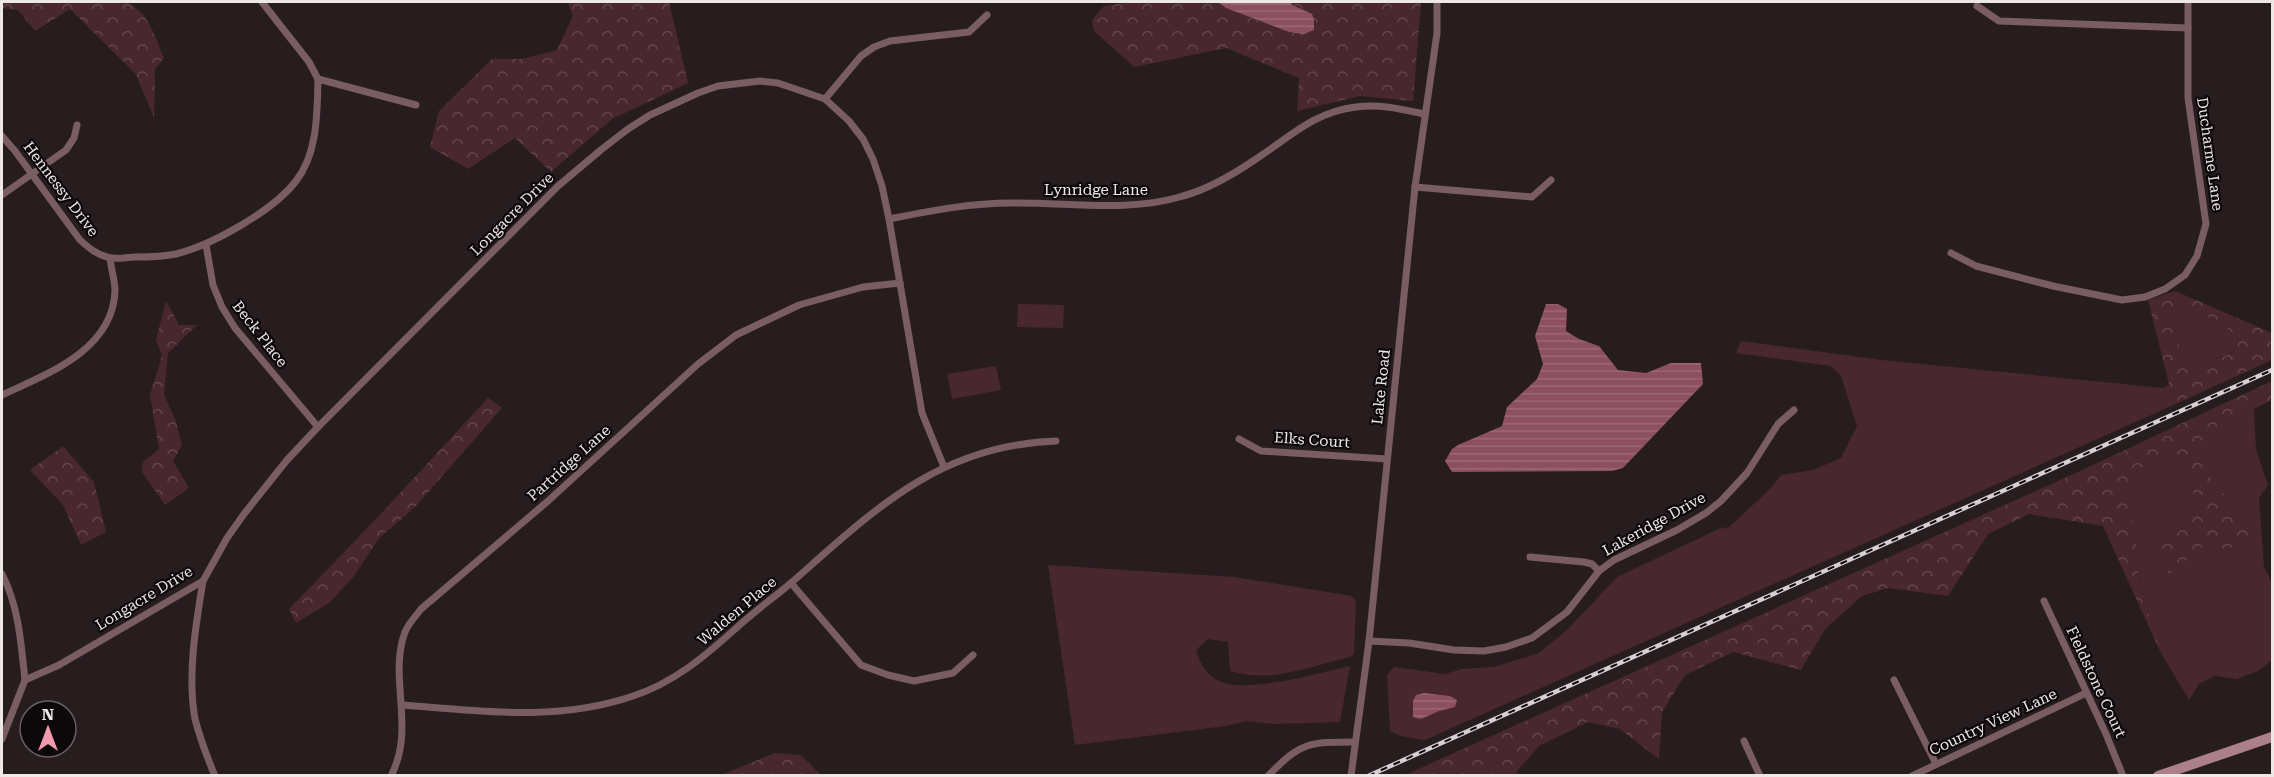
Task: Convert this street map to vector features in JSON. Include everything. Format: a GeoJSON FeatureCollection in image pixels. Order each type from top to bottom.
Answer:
{"type":"FeatureCollection","features":[{"type":"Feature","properties":{"kind":"main road"},"geometry":{"type":"LineString","coordinates":[[2158,776],[2272,737]]}},
{"type":"Feature","properties":{"kind":"street"},"geometry":{"type":"LineString","coordinates":[[2,395],[52,372],[80,354],[101,332],[112,310],[115,290],[110,258],[156,257],[176,254],[206,244],[275,202],[296,181],[308,162],[312,145],[318,79],[309,62],[262,2]]}},
{"type":"Feature","properties":{"kind":"street","name":"Lake Road"},"geometry":{"type":"LineString","coordinates":[[1351,776],[1369,641],[1415,187],[1437,33],[1437,2]]}},
{"type":"Feature","properties":{"kind":"street","name":"Ducharme Lane"},"geometry":{"type":"LineString","coordinates":[[1951,253],[1976,266],[2053,286],[2122,300],[2145,297],[2165,289],[2185,275],[2197,256],[2206,224],[2188,98],[2188,2]]}},
{"type":"Feature","properties":{"kind":"street"},"geometry":{"type":"LineString","coordinates":[[1977,6],[2000,21],[2188,27]]}},
{"type":"Feature","properties":{"kind":"street"},"geometry":{"type":"LineString","coordinates":[[825,99],[861,56],[874,47],[890,42],[969,32],[987,15]]}},
{"type":"Feature","properties":{"kind":"street"},"geometry":{"type":"LineString","coordinates":[[318,79],[416,105]]}},
{"type":"Feature","properties":{"kind":"street","name":"Longacre Drive"},"geometry":{"type":"LineString","coordinates":[[25,680],[59,665],[203,580],[244,514],[318,427],[558,186],[628,129],[698,93],[740,83],[760,81],[778,83],[825,99],[849,121],[863,139],[882,186],[922,413],[944,467]]}},
{"type":"Feature","properties":{"kind":"street","name":"Lynridge Lane"},"geometry":{"type":"LineString","coordinates":[[889,219],[968,204],[1124,206],[1160,203],[1186,196],[1219,181],[1257,159],[1297,129],[1323,116],[1355,107],[1386,106],[1424,114]]}},
{"type":"Feature","properties":{"kind":"street"},"geometry":{"type":"LineString","coordinates":[[2,195],[66,150],[74,138],[76,125]]}},
{"type":"Feature","properties":{"kind":"street","name":"Hennessy Drive"},"geometry":{"type":"LineString","coordinates":[[2,136],[15,150],[80,240],[94,252],[110,258]]}},
{"type":"Feature","properties":{"kind":"street"},"geometry":{"type":"LineString","coordinates":[[1415,187],[1532,197],[1551,180]]}},
{"type":"Feature","properties":{"kind":"street","name":"Beck Place"},"geometry":{"type":"LineString","coordinates":[[206,244],[213,285],[222,307],[235,328],[318,427]]}},
{"type":"Feature","properties":{"kind":"street","name":"Partridge Lane"},"geometry":{"type":"LineString","coordinates":[[391,776],[396,766],[401,741],[403,705],[399,679],[400,655],[405,630],[421,609],[548,501],[698,364],[736,335],[799,305],[863,287],[900,283]]}},
{"type":"Feature","properties":{"kind":"street","name":"Lakeridge Drive"},"geometry":{"type":"LineString","coordinates":[[1369,641],[1484,651],[1506,647],[1532,638],[1567,612],[1599,571],[1614,560],[1677,530],[1706,513],[1747,473],[1778,424],[1794,410]]}},
{"type":"Feature","properties":{"kind":"street","name":"Elks Court"},"geometry":{"type":"LineString","coordinates":[[1239,439],[1261,451],[1387,459]]}},
{"type":"Feature","properties":{"kind":"street","name":"Walden Place"},"geometry":{"type":"LineString","coordinates":[[403,705],[533,714],[586,708],[633,696],[674,678],[715,648],[813,562],[918,480],[944,467],[996,448],[1031,442],[1056,441]]}},
{"type":"Feature","properties":{"kind":"street"},"geometry":{"type":"LineString","coordinates":[[1530,557],[1584,562],[1592,564],[1599,571]]}},
{"type":"Feature","properties":{"kind":"street"},"geometry":{"type":"LineString","coordinates":[[2,574],[15,606],[25,680],[2,739]]}},
{"type":"Feature","properties":{"kind":"street"},"geometry":{"type":"LineString","coordinates":[[203,580],[194,633],[195,716],[203,748],[215,776]]}},
{"type":"Feature","properties":{"kind":"street"},"geometry":{"type":"LineString","coordinates":[[791,583],[861,665],[914,681],[953,673],[973,655]]}},
{"type":"Feature","properties":{"kind":"street","name":"Fieldstone Court"},"geometry":{"type":"LineString","coordinates":[[2044,601],[2123,776]]}},
{"type":"Feature","properties":{"kind":"street"},"geometry":{"type":"LineString","coordinates":[[1894,680],[1936,764]]}},
{"type":"Feature","properties":{"kind":"street","name":"Country View Lane"},"geometry":{"type":"LineString","coordinates":[[1912,776],[2086,693]]}},
{"type":"Feature","properties":{"kind":"street"},"geometry":{"type":"LineString","coordinates":[[1744,741],[1761,776]]}},
{"type":"Feature","properties":{"kind":"street"},"geometry":{"type":"LineString","coordinates":[[1268,776],[1287,756],[1307,744],[1355,742]]}},
{"type":"Feature","properties":{"kind":"green space"},"geometry":{"type":"Polygon","coordinates":[[[2,2],[124,2],[139,11],[150,25],[164,58],[155,69],[154,117],[135,73],[70,9],[35,31],[18,10],[2,8],[2,2]]]}},
{"type":"Feature","properties":{"kind":"green space"},"geometry":{"type":"Polygon","coordinates":[[[568,2],[669,2],[688,83],[612,119],[551,172],[515,138],[468,169],[430,147],[439,111],[492,59],[522,59],[557,50],[573,16],[568,2]]]}},
{"type":"Feature","properties":{"kind":"green space"},"geometry":{"type":"Polygon","coordinates":[[[1131,2],[1218,2],[1226,8],[1265,23],[1292,5],[1291,2],[1421,2],[1413,101],[1360,96],[1297,111],[1299,78],[1226,48],[1134,67],[1094,31],[1092,20],[1104,6],[1131,2]]]}},
{"type":"Feature","properties":{"kind":"green space"},"geometry":{"type":"Polygon","coordinates":[[[2175,291],[2272,333],[2272,360],[2169,407],[2169,384],[2148,300],[2175,291]],[[2176,307],[2169,316],[2178,339],[2180,354],[2192,368],[2205,360],[2228,355],[2235,350],[2239,340],[2233,333],[2210,318],[2176,307]]]}},
{"type":"Feature","properties":{"kind":"green space"},"geometry":{"type":"Polygon","coordinates":[[[166,301],[179,325],[197,325],[168,353],[164,395],[175,419],[182,444],[173,461],[189,488],[165,505],[142,472],[143,462],[159,449],[150,395],[162,356],[156,340],[166,301]]]}},
{"type":"Feature","properties":{"kind":"green space"},"geometry":{"type":"Polygon","coordinates":[[[1018,304],[1064,305],[1063,328],[1017,327],[1018,304]]]}},
{"type":"Feature","properties":{"kind":"green space"},"geometry":{"type":"Polygon","coordinates":[[[2176,307],[2202,315],[2233,333],[2239,340],[2234,351],[2204,361],[2192,369],[2180,354],[2178,339],[2169,316],[2176,307]]]}},
{"type":"Feature","properties":{"kind":"green space"},"geometry":{"type":"Polygon","coordinates":[[[1741,341],[1882,360],[2164,388],[2169,384],[2169,407],[1425,740],[1401,736],[1390,731],[1387,675],[1394,667],[1445,674],[1462,669],[1494,667],[1539,653],[1568,629],[1617,577],[1723,527],[1727,529],[1770,489],[1781,475],[1813,470],[1841,458],[1857,426],[1841,376],[1831,366],[1736,353],[1741,341]]]}},
{"type":"Feature","properties":{"kind":"green space"},"geometry":{"type":"Polygon","coordinates":[[[996,366],[1001,390],[952,399],[947,374],[996,366]]]}},
{"type":"Feature","properties":{"kind":"green space"},"geometry":{"type":"Polygon","coordinates":[[[2272,381],[2272,400],[2212,429],[2196,447],[2203,469],[2252,528],[2244,546],[2219,549],[2204,546],[2169,575],[2160,547],[2164,536],[2195,514],[2193,487],[2167,450],[2135,472],[2127,497],[2136,531],[2136,563],[2149,616],[2162,639],[2161,653],[2103,526],[2029,514],[1988,534],[1948,596],[1888,588],[1862,596],[1825,629],[1801,670],[1733,652],[1685,675],[1662,712],[1659,759],[1620,729],[1588,722],[1539,746],[1516,775],[1405,775],[2078,472],[2272,381]]]}},
{"type":"Feature","properties":{"kind":"green space"},"geometry":{"type":"Polygon","coordinates":[[[488,398],[502,408],[415,507],[379,538],[354,576],[329,603],[296,623],[289,609],[488,398]]]}},
{"type":"Feature","properties":{"kind":"green space"},"geometry":{"type":"Polygon","coordinates":[[[2254,408],[2256,450],[2268,485],[2259,498],[2264,567],[2272,583],[2272,660],[2258,671],[2237,679],[2215,676],[2199,684],[2189,700],[2161,653],[2162,639],[2149,616],[2136,563],[2136,531],[2126,497],[2135,472],[2167,450],[2254,408]]]}},
{"type":"Feature","properties":{"kind":"green space"},"geometry":{"type":"Polygon","coordinates":[[[63,446],[94,482],[106,532],[81,545],[63,505],[30,470],[63,446]]]}},
{"type":"Feature","properties":{"kind":"green space"},"geometry":{"type":"Polygon","coordinates":[[[1048,565],[1234,577],[1352,596],[1356,602],[1354,654],[1350,657],[1290,672],[1260,676],[1230,671],[1228,642],[1208,639],[1196,650],[1208,673],[1221,682],[1233,685],[1285,681],[1350,666],[1340,722],[1275,724],[1246,721],[1226,726],[1075,745],[1048,565]]]}},
{"type":"Feature","properties":{"kind":"green space"},"geometry":{"type":"Polygon","coordinates":[[[775,753],[801,755],[821,775],[721,775],[775,753]]]}},
{"type":"Feature","properties":{"kind":"shaded area"},"geometry":{"type":"Polygon","coordinates":[[[1218,2],[1291,2],[1292,5],[1312,14],[1314,30],[1304,34],[1289,32],[1226,8],[1218,2]]]}},
{"type":"Feature","properties":{"kind":"shaded area"},"geometry":{"type":"Polygon","coordinates":[[[1546,304],[1558,304],[1567,309],[1566,331],[1579,339],[1599,346],[1618,370],[1646,373],[1671,363],[1701,363],[1703,384],[1623,468],[1612,471],[1452,472],[1445,461],[1452,449],[1502,426],[1507,407],[1537,379],[1543,364],[1535,336],[1546,304]]]}},
{"type":"Feature","properties":{"kind":"shaded area"},"geometry":{"type":"Polygon","coordinates":[[[1424,693],[1450,696],[1457,700],[1455,707],[1421,719],[1413,717],[1413,701],[1416,695],[1424,693]]]}},
{"type":"Feature","properties":{"kind":"railway"},"geometry":{"type":"LineString","coordinates":[[1368,776],[2272,370]]}}]}
